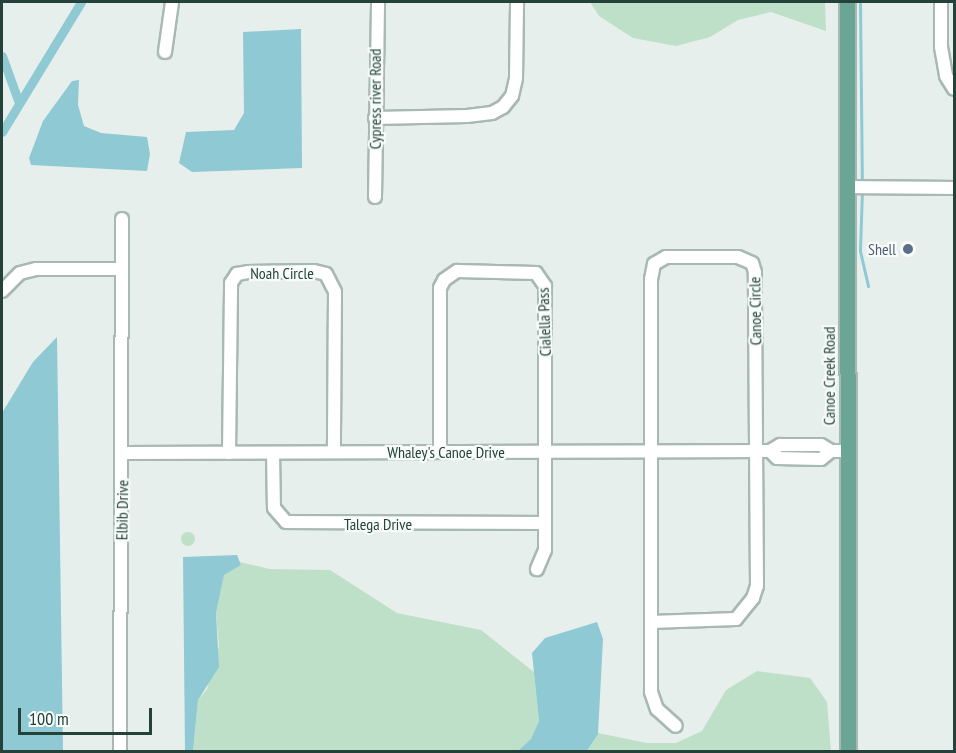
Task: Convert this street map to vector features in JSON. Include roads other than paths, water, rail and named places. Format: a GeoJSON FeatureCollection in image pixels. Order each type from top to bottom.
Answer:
{"type":"FeatureCollection","features":[{"type":"Feature","properties":{"kind":"main road","name":"Canoe Creek Road"},"geometry":{"type":"LineString","coordinates":[[847,2],[848,752]]}},
{"type":"Feature","properties":{"kind":"street"},"geometry":{"type":"LineString","coordinates":[[165,52],[172,2]]}},
{"type":"Feature","properties":{"kind":"street","name":"Cypress river Road"},"geometry":{"type":"LineString","coordinates":[[375,197],[378,2]]}},
{"type":"Feature","properties":{"kind":"street"},"geometry":{"type":"LineString","coordinates":[[375,118],[467,116],[503,107],[512,96],[516,78],[517,2]]}},
{"type":"Feature","properties":{"kind":"street"},"geometry":{"type":"LineString","coordinates":[[941,2],[941,47],[946,76],[954,89]]}},
{"type":"Feature","properties":{"kind":"street"},"geometry":{"type":"LineString","coordinates":[[848,187],[954,188]]}},
{"type":"Feature","properties":{"kind":"street","name":"Elbib Drive"},"geometry":{"type":"LineString","coordinates":[[120,752],[123,453],[122,219]]}},
{"type":"Feature","properties":{"kind":"street","name":"Canoe Circle"},"geometry":{"type":"LineString","coordinates":[[651,622],[736,619],[753,598],[757,585],[755,272],[752,263],[738,257],[666,258],[654,264],[651,452],[651,622],[651,692],[657,709],[676,726]]}},
{"type":"Feature","properties":{"kind":"street"},"geometry":{"type":"LineString","coordinates":[[2,291],[20,273],[36,269],[121,268]]}},
{"type":"Feature","properties":{"kind":"street","name":"Cialella Pass"},"geometry":{"type":"LineString","coordinates":[[440,452],[440,288],[444,280],[457,271],[525,270],[536,273],[545,286],[545,550],[537,569]]}},
{"type":"Feature","properties":{"kind":"street","name":"Noah Circle"},"geometry":{"type":"LineString","coordinates":[[229,453],[231,284],[237,274],[248,272],[314,271],[326,274],[335,292],[334,453]]}},
{"type":"Feature","properties":{"kind":"street","name":"Whaley's Canoe Drive"},"geometry":{"type":"LineString","coordinates":[[123,453],[770,451],[777,458],[821,459],[831,451],[847,451]]}},
{"type":"Feature","properties":{"kind":"street","name":"Talega Drive"},"geometry":{"type":"LineString","coordinates":[[273,453],[274,508],[286,522],[545,523]]}},
{"type":"Feature","properties":{"kind":"water"},"geometry":{"type":"Polygon","coordinates":[[[301,29],[302,168],[192,172],[179,163],[186,132],[234,130],[244,113],[243,32],[301,29]]]}},
{"type":"Feature","properties":{"kind":"water"},"geometry":{"type":"Polygon","coordinates":[[[79,80],[78,105],[84,126],[101,133],[147,137],[150,154],[147,171],[31,165],[29,158],[43,121],[72,81],[79,80]]]}},
{"type":"Feature","properties":{"kind":"water"},"geometry":{"type":"Polygon","coordinates":[[[57,337],[63,751],[2,751],[2,413],[33,362],[57,337]]]}},
{"type":"Feature","properties":{"kind":"water"},"geometry":{"type":"Polygon","coordinates":[[[237,555],[241,565],[224,575],[216,613],[219,667],[198,700],[193,751],[185,751],[183,557],[237,555]]]}},
{"type":"Feature","properties":{"kind":"water"},"geometry":{"type":"Polygon","coordinates":[[[597,622],[603,639],[598,734],[587,751],[518,751],[531,739],[539,721],[532,653],[545,638],[597,622]]]}},
{"type":"Feature","properties":{"kind":"waterway"},"geometry":{"type":"LineString","coordinates":[[2,132],[81,2]]}},
{"type":"Feature","properties":{"kind":"waterway"},"geometry":{"type":"LineString","coordinates":[[860,2],[862,184]]}},
{"type":"Feature","properties":{"kind":"waterway"},"geometry":{"type":"LineString","coordinates":[[2,56],[19,103]]}},
{"type":"Feature","properties":{"kind":"waterway"},"geometry":{"type":"LineString","coordinates":[[862,190],[860,251],[868,286]]}},
{"type":"Feature","properties":{"kind":"place","name":"Shell"},"geometry":{"type":"Point","coordinates":[908,249]}}]}
